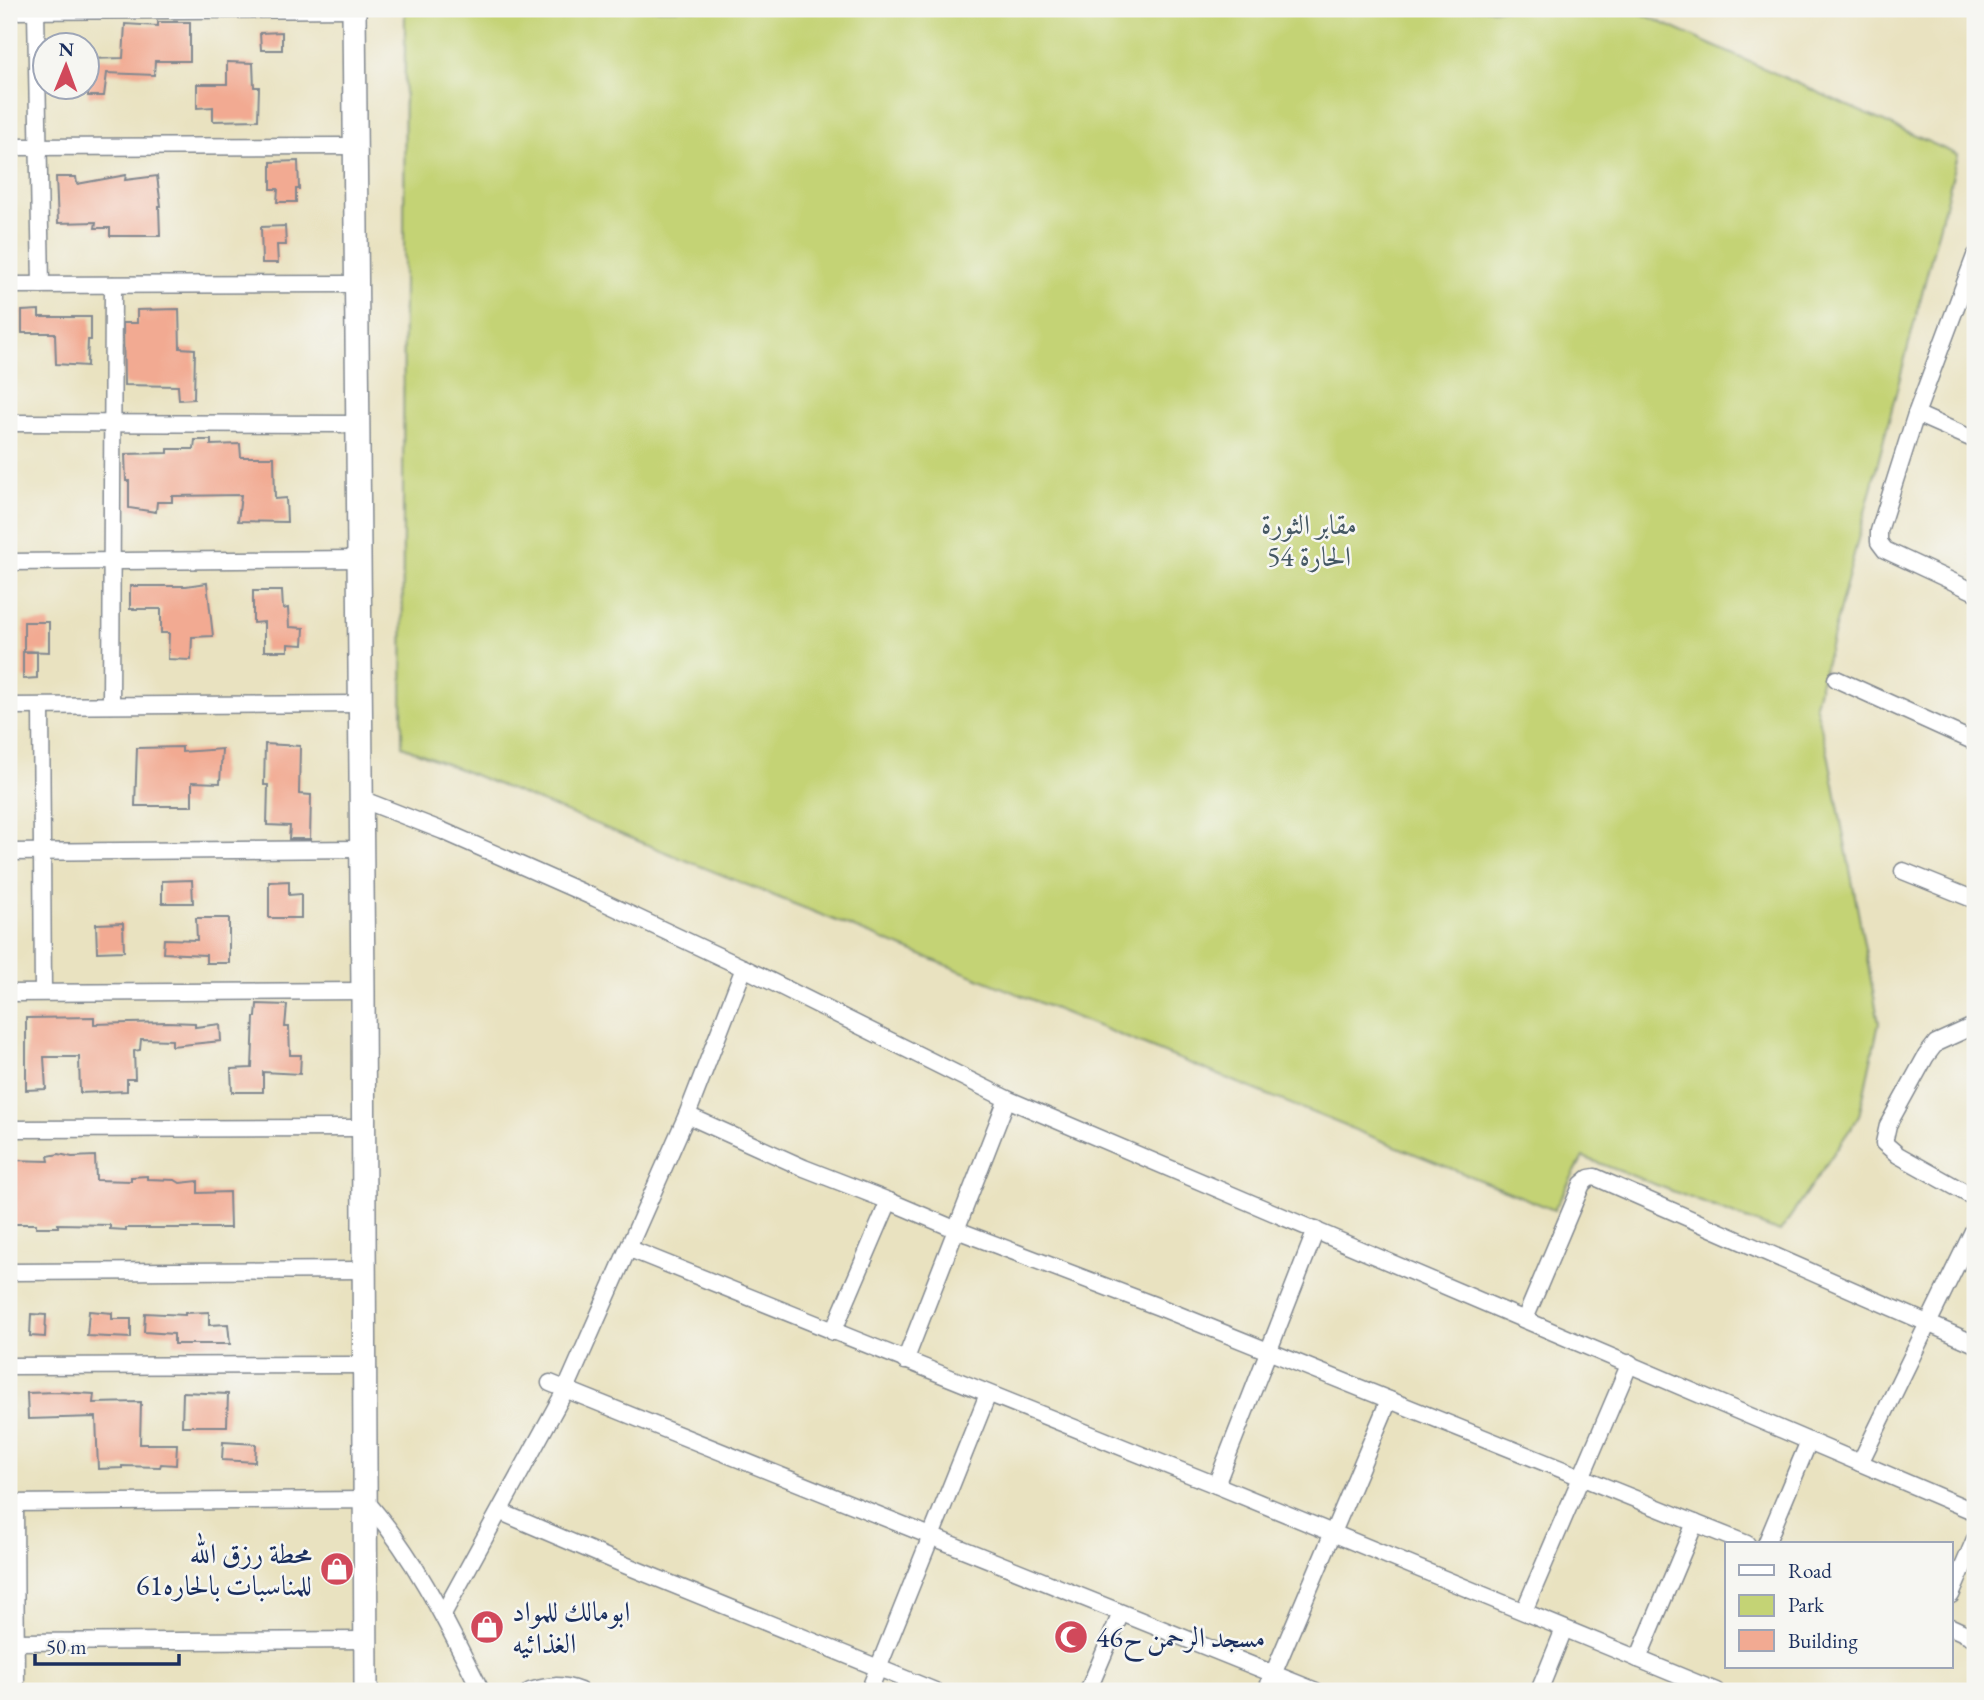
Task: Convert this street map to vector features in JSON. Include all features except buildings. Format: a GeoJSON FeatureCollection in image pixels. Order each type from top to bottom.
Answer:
{"type":"FeatureCollection","features":[{"type":"Feature","properties":{"kind":"main road"},"geometry":{"type":"LineString","coordinates":[[354,9],[366,1691]]}},
{"type":"Feature","properties":{"kind":"street"},"geometry":{"type":"LineString","coordinates":[[9,11],[354,9]]}},
{"type":"Feature","properties":{"kind":"street"},"geometry":{"type":"LineString","coordinates":[[36,11],[41,285]]}},
{"type":"Feature","properties":{"kind":"street"},"geometry":{"type":"LineString","coordinates":[[9,147],[356,146]]}},
{"type":"Feature","properties":{"kind":"street"},"geometry":{"type":"LineString","coordinates":[[1974,263],[1916,414],[1879,531],[1879,542],[1885,550],[1975,592]]}},
{"type":"Feature","properties":{"kind":"street"},"geometry":{"type":"LineString","coordinates":[[9,285],[355,284]]}},
{"type":"Feature","properties":{"kind":"street"},"geometry":{"type":"LineString","coordinates":[[111,705],[113,285]]}},
{"type":"Feature","properties":{"kind":"street"},"geometry":{"type":"LineString","coordinates":[[1916,414],[1975,440]]}},
{"type":"Feature","properties":{"kind":"street"},"geometry":{"type":"LineString","coordinates":[[9,424],[357,425]]}},
{"type":"Feature","properties":{"kind":"street"},"geometry":{"type":"LineString","coordinates":[[9,562],[358,559]]}},
{"type":"Feature","properties":{"kind":"street"},"geometry":{"type":"LineString","coordinates":[[1836,680],[1975,742]]}},
{"type":"Feature","properties":{"kind":"street"},"geometry":{"type":"LineString","coordinates":[[9,706],[360,704]]}},
{"type":"Feature","properties":{"kind":"street"},"geometry":{"type":"LineString","coordinates":[[41,706],[43,992]]}},
{"type":"Feature","properties":{"kind":"street"},"geometry":{"type":"LineString","coordinates":[[361,799],[532,870],[744,968],[1007,1099],[1975,1512]]}},
{"type":"Feature","properties":{"kind":"street"},"geometry":{"type":"LineString","coordinates":[[9,852],[361,849]]}},
{"type":"Feature","properties":{"kind":"street"},"geometry":{"type":"LineString","coordinates":[[1903,871],[1975,900]]}},
{"type":"Feature","properties":{"kind":"street"},"geometry":{"type":"LineString","coordinates":[[443,1615],[501,1512],[558,1386],[630,1249],[687,1115],[744,968]]}},
{"type":"Feature","properties":{"kind":"street"},"geometry":{"type":"LineString","coordinates":[[9,993],[363,991]]}},
{"type":"Feature","properties":{"kind":"street"},"geometry":{"type":"LineString","coordinates":[[1973,1024],[1936,1043],[1888,1125],[1884,1143],[1898,1155],[1975,1198]]}},
{"type":"Feature","properties":{"kind":"street"},"geometry":{"type":"LineString","coordinates":[[905,1361],[1007,1099]]}},
{"type":"Feature","properties":{"kind":"street"},"geometry":{"type":"LineString","coordinates":[[687,1115],[804,1168],[957,1230],[1269,1351],[1742,1542]]}},
{"type":"Feature","properties":{"kind":"street"},"geometry":{"type":"LineString","coordinates":[[9,1129],[363,1128]]}},
{"type":"Feature","properties":{"kind":"street"},"geometry":{"type":"LineString","coordinates":[[1525,1320],[1583,1184],[1589,1178],[1595,1177],[1975,1344]]}},
{"type":"Feature","properties":{"kind":"street"},"geometry":{"type":"LineString","coordinates":[[833,1332],[889,1201]]}},
{"type":"Feature","properties":{"kind":"street"},"geometry":{"type":"LineString","coordinates":[[1860,1463],[1975,1227]]}},
{"type":"Feature","properties":{"kind":"street"},"geometry":{"type":"LineString","coordinates":[[1216,1485],[1316,1230]]}},
{"type":"Feature","properties":{"kind":"street"},"geometry":{"type":"LineString","coordinates":[[630,1249],[1216,1485],[1716,1691]]}},
{"type":"Feature","properties":{"kind":"street"},"geometry":{"type":"LineString","coordinates":[[9,1272],[364,1269]]}},
{"type":"Feature","properties":{"kind":"street"},"geometry":{"type":"LineString","coordinates":[[1524,1611],[1630,1363]]}},
{"type":"Feature","properties":{"kind":"street"},"geometry":{"type":"LineString","coordinates":[[9,1366],[365,1365]]}},
{"type":"Feature","properties":{"kind":"street"},"geometry":{"type":"LineString","coordinates":[[558,1386],[1316,1691]]}},
{"type":"Feature","properties":{"kind":"street"},"geometry":{"type":"LineString","coordinates":[[869,1691],[988,1394]]}},
{"type":"Feature","properties":{"kind":"street"},"geometry":{"type":"LineString","coordinates":[[1266,1691],[1389,1400]]}},
{"type":"Feature","properties":{"kind":"street"},"geometry":{"type":"LineString","coordinates":[[1767,1542],[1809,1441]]}},
{"type":"Feature","properties":{"kind":"street"},"geometry":{"type":"LineString","coordinates":[[16,1691],[12,1642],[12,1503],[365,1500],[390,1528],[443,1615],[481,1691]]}},
{"type":"Feature","properties":{"kind":"street"},"geometry":{"type":"LineString","coordinates":[[501,1512],[935,1691]]}},
{"type":"Feature","properties":{"kind":"street"},"geometry":{"type":"LineString","coordinates":[[1638,1659],[1695,1523]]}},
{"type":"Feature","properties":{"kind":"street"},"geometry":{"type":"LineString","coordinates":[[1952,1593],[1975,1539]]}},
{"type":"Feature","properties":{"kind":"street"},"geometry":{"type":"LineString","coordinates":[[1088,1691],[1121,1613]]}},
{"type":"Feature","properties":{"kind":"street"},"geometry":{"type":"LineString","coordinates":[[1952,1628],[1975,1638]]}},
{"type":"Feature","properties":{"kind":"street"},"geometry":{"type":"LineString","coordinates":[[1539,1691],[1564,1629]]}},
{"type":"Feature","properties":{"kind":"street"},"geometry":{"type":"LineString","coordinates":[[12,1642],[366,1640]]}},
{"type":"Feature","properties":{"kind":"street"},"geometry":{"type":"LineString","coordinates":[[530,1691],[550,1685],[580,1691]]}},
{"type":"Feature","properties":{"kind":"green space","name":"مقابر الثورة الحارة 54"},"geometry":{"type":"Polygon","coordinates":[[[405,9],[1631,9],[1958,155],[1815,704],[1829,758],[1879,1023],[1859,1116],[1780,1232],[1583,1157],[1554,1210],[402,746],[405,9]]]}},
{"type":"Feature","properties":{"kind":"place","name":"محطة رزق الله للمناسبات بالحاره61"},"geometry":{"type":"Point","coordinates":[337,1569]}},
{"type":"Feature","properties":{"kind":"place","name":"ابومالك للمواد الغذائيه"},"geometry":{"type":"Point","coordinates":[487,1627]}},
{"type":"Feature","properties":{"kind":"place","name":"مسجد الرحمن ح46"},"geometry":{"type":"Point","coordinates":[1071,1637]}}]}
